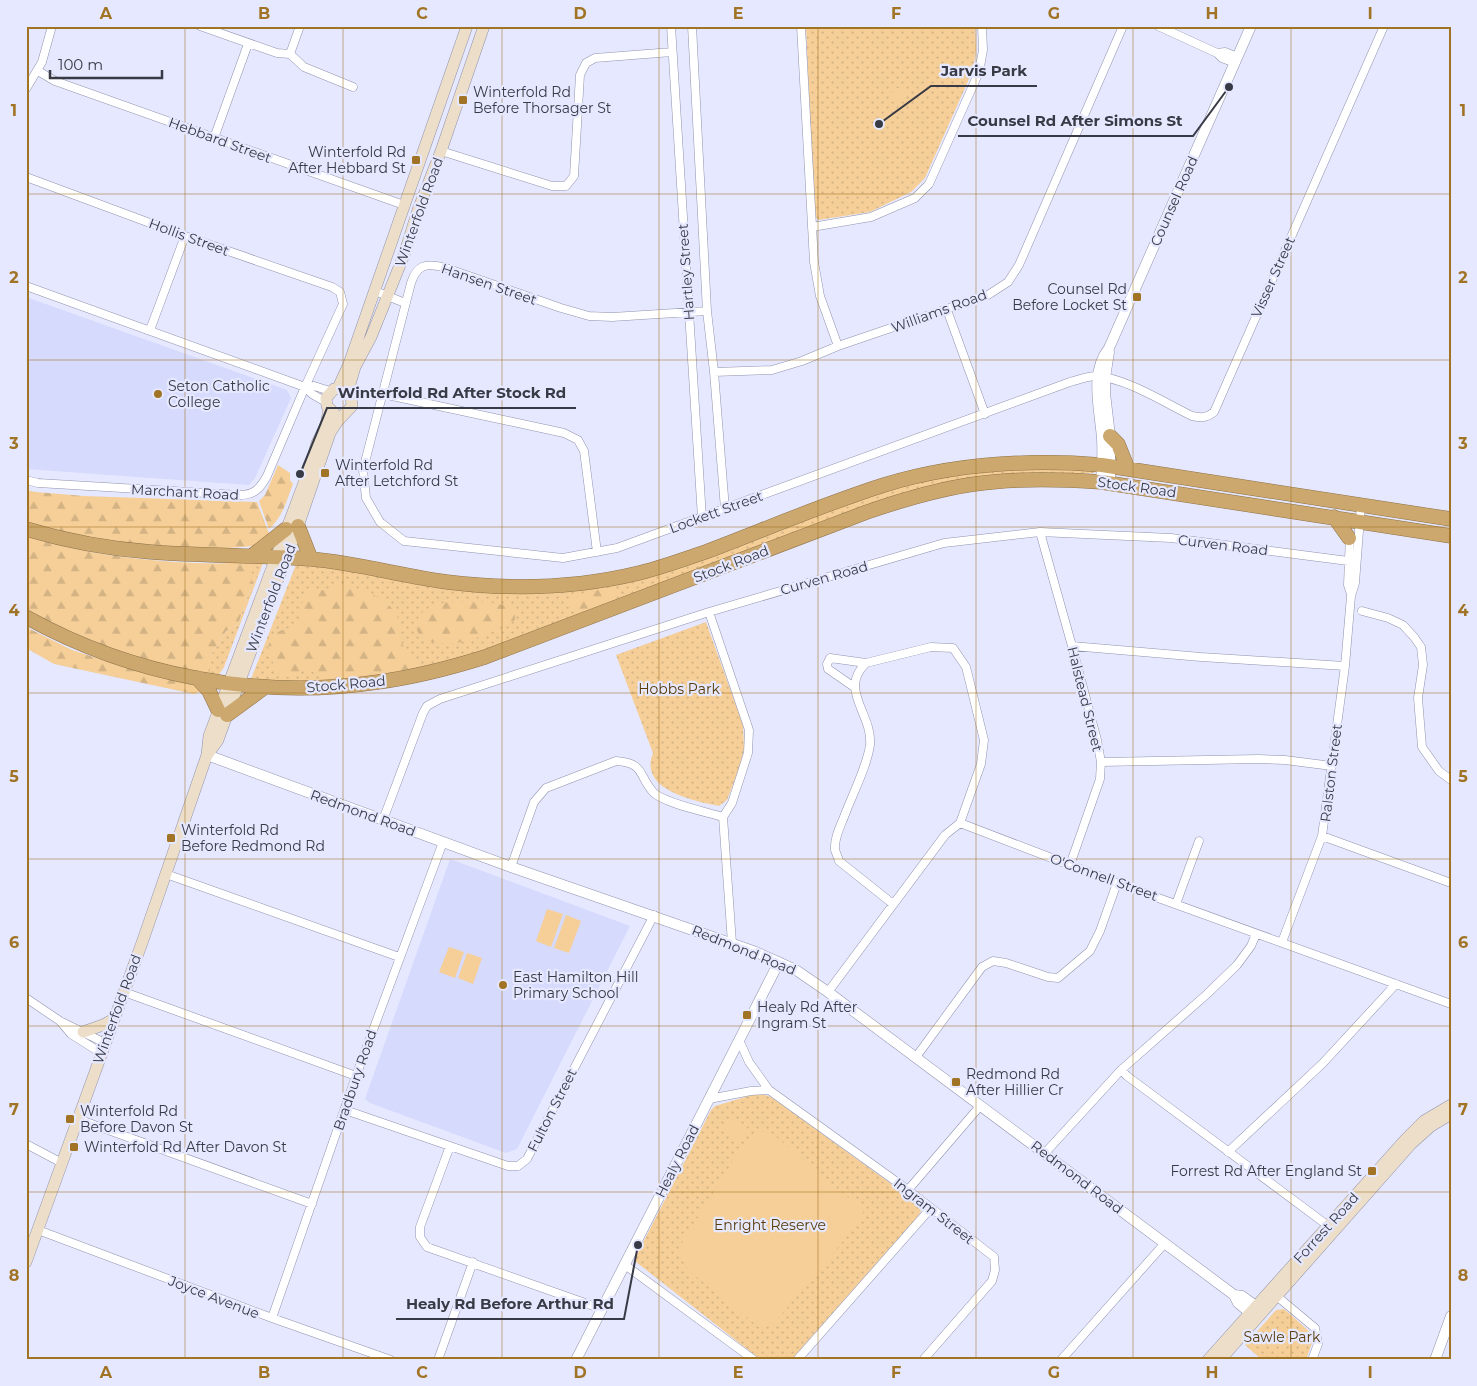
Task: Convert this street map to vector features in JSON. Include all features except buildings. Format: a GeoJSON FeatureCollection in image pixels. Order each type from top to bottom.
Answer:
{"type":"FeatureCollection","features":[{"type":"Feature","properties":{"kind":"highway"},"geometry":{"type":"LineString","coordinates":[[1110,436],[1118,444],[1128,469]]}},
{"type":"Feature","properties":{"kind":"highway","name":"Stock Road"},"geometry":{"type":"LineString","coordinates":[[26,529],[72,541],[122,549],[310,559],[474,585],[528,587],[584,583],[641,573],[874,489],[926,474],[999,463],[1048,462],[1106,465],[1451,519]]}},
{"type":"Feature","properties":{"kind":"highway","name":"Stock Road"},"geometry":{"type":"LineString","coordinates":[[26,618],[74,641],[106,653],[156,669],[197,678],[265,687],[352,686],[405,678],[456,666],[517,646],[859,515],[921,496],[973,484],[1049,479],[1105,482],[1451,536]]}},
{"type":"Feature","properties":{"kind":"highway"},"geometry":{"type":"LineString","coordinates":[[1334,517],[1349,538]]}},
{"type":"Feature","properties":{"kind":"highway"},"geometry":{"type":"LineString","coordinates":[[253,555],[292,528],[310,559]]}},
{"type":"Feature","properties":{"kind":"highway"},"geometry":{"type":"LineString","coordinates":[[197,678],[209,690],[223,712],[265,687]]}},
{"type":"Feature","properties":{"kind":"main road","name":"Winterfold Road"},"geometry":{"type":"LineString","coordinates":[[292,528],[317,443],[326,425],[331,397],[349,364],[467,26]]}},
{"type":"Feature","properties":{"kind":"main road","name":"Winterfold Road"},"geometry":{"type":"LineString","coordinates":[[26,1262],[166,874],[207,755],[209,736],[223,712],[330,433],[352,406],[350,384],[354,368],[371,337],[404,255],[418,210],[441,151],[484,26]]}},
{"type":"Feature","properties":{"kind":"main road"},"geometry":{"type":"LineString","coordinates":[[345,414],[338,415],[331,397],[346,389],[351,394]]}},
{"type":"Feature","properties":{"kind":"main road"},"geometry":{"type":"LineString","coordinates":[[83,1032],[103,1025],[114,1018]]}},
{"type":"Feature","properties":{"kind":"main road","name":"Forrest Road"},"geometry":{"type":"LineString","coordinates":[[1332,1228],[1415,1130],[1451,1105]]}},
{"type":"Feature","properties":{"kind":"main road","name":"Forrest Road"},"geometry":{"type":"LineString","coordinates":[[1208,1360],[1256,1312],[1421,1134],[1451,1114]]}},
{"type":"Feature","properties":{"kind":"main road","name":"Forrest Road"},"geometry":{"type":"LineString","coordinates":[[1220,1360],[1256,1312]]}},
{"type":"Feature","properties":{"kind":"street"},"geometry":{"type":"LineString","coordinates":[[26,89],[38,71],[52,26]]}},
{"type":"Feature","properties":{"kind":"street"},"geometry":{"type":"LineString","coordinates":[[200,26],[248,44],[277,53],[290,54],[304,67],[353,87]]}},
{"type":"Feature","properties":{"kind":"street"},"geometry":{"type":"LineString","coordinates":[[290,54],[300,26]]}},
{"type":"Feature","properties":{"kind":"street","name":"Hartley Street"},"geometry":{"type":"LineString","coordinates":[[671,26],[702,518]]}},
{"type":"Feature","properties":{"kind":"street","name":"Hartley Street"},"geometry":{"type":"LineString","coordinates":[[692,26],[707,311],[725,509]]}},
{"type":"Feature","properties":{"kind":"street"},"geometry":{"type":"LineString","coordinates":[[801,26],[814,262],[820,296],[838,346]]}},
{"type":"Feature","properties":{"kind":"street"},"geometry":{"type":"LineString","coordinates":[[812,227],[871,217],[916,198],[929,184],[979,72],[983,50],[982,26]]}},
{"type":"Feature","properties":{"kind":"street","name":"Williams Road"},"geometry":{"type":"LineString","coordinates":[[714,372],[772,370],[802,361],[838,346],[988,295],[1008,282],[1019,265],[1123,26]]}},
{"type":"Feature","properties":{"kind":"street"},"geometry":{"type":"LineString","coordinates":[[1158,26],[1217,52],[1224,52],[1236,60]]}},
{"type":"Feature","properties":{"kind":"street","name":"Counsel Road"},"geometry":{"type":"LineString","coordinates":[[1106,465],[1102,377],[1109,348],[1251,26]]}},
{"type":"Feature","properties":{"kind":"street","name":"Visser Street"},"geometry":{"type":"LineString","coordinates":[[1102,377],[1124,383],[1192,416],[1207,417],[1214,412],[1384,26]]}},
{"type":"Feature","properties":{"kind":"street"},"geometry":{"type":"LineString","coordinates":[[214,138],[248,44]]}},
{"type":"Feature","properties":{"kind":"street"},"geometry":{"type":"LineString","coordinates":[[441,151],[552,186],[566,186],[574,176],[580,75],[586,63],[595,58],[672,52]]}},
{"type":"Feature","properties":{"kind":"street","name":"Hebbard Street"},"geometry":{"type":"LineString","coordinates":[[38,71],[55,80],[404,205]]}},
{"type":"Feature","properties":{"kind":"street","name":"Hollis Street"},"geometry":{"type":"LineString","coordinates":[[26,177],[332,288],[340,292],[343,304]]}},
{"type":"Feature","properties":{"kind":"street"},"geometry":{"type":"LineString","coordinates":[[150,330],[185,236]]}},
{"type":"Feature","properties":{"kind":"street","name":"Hansen Street"},"geometry":{"type":"LineString","coordinates":[[363,470],[411,283],[416,272],[425,266],[430,264],[443,267],[572,312],[589,316],[602,317],[707,311]]}},
{"type":"Feature","properties":{"kind":"street"},"geometry":{"type":"LineString","coordinates":[[26,286],[305,387],[312,394],[331,397]]}},
{"type":"Feature","properties":{"kind":"street"},"geometry":{"type":"LineString","coordinates":[[375,291],[405,304]]}},
{"type":"Feature","properties":{"kind":"street","name":"Marchant Road"},"geometry":{"type":"LineString","coordinates":[[26,480],[48,484],[239,495],[251,494],[258,490],[267,476],[343,304]]}},
{"type":"Feature","properties":{"kind":"street"},"geometry":{"type":"LineString","coordinates":[[947,310],[985,414]]}},
{"type":"Feature","properties":{"kind":"street","name":"Counsel Road"},"geometry":{"type":"LineString","coordinates":[[1102,377],[1110,436],[1105,482]]}},
{"type":"Feature","properties":{"kind":"street","name":"Lockett Street"},"geometry":{"type":"LineString","coordinates":[[363,470],[366,498],[380,522],[404,541],[563,558],[617,548],[1070,382],[1102,377]]}},
{"type":"Feature","properties":{"kind":"street"},"geometry":{"type":"LineString","coordinates":[[305,387],[314,386],[331,397]]}},
{"type":"Feature","properties":{"kind":"street"},"geometry":{"type":"LineString","coordinates":[[383,394],[564,433],[578,440],[584,451],[597,552]]}},
{"type":"Feature","properties":{"kind":"street","name":"Ralston Street"},"geometry":{"type":"LineString","coordinates":[[1282,942],[1322,836],[1345,666],[1351,596],[1348,584],[1357,505]]}},
{"type":"Feature","properties":{"kind":"street","name":"Ralston Street"},"geometry":{"type":"LineString","coordinates":[[1352,561],[1349,538],[1355,520]]}},
{"type":"Feature","properties":{"kind":"street","name":"Curven Road"},"geometry":{"type":"LineString","coordinates":[[383,820],[427,706],[440,698],[709,612],[944,543],[1040,532],[1171,538],[1352,561]]}},
{"type":"Feature","properties":{"kind":"street","name":"Halstead Street"},"geometry":{"type":"LineString","coordinates":[[1040,532],[1097,740],[1101,762],[1100,779],[1070,865]]}},
{"type":"Feature","properties":{"kind":"street"},"geometry":{"type":"LineString","coordinates":[[1362,611],[1388,618],[1403,625],[1421,647],[1423,665],[1418,698],[1422,748],[1439,771],[1451,780]]}},
{"type":"Feature","properties":{"kind":"street"},"geometry":{"type":"LineString","coordinates":[[709,612],[749,730],[748,753],[732,803],[724,817],[732,943]]}},
{"type":"Feature","properties":{"kind":"street"},"geometry":{"type":"LineString","coordinates":[[1072,646],[1201,657],[1345,666]]}},
{"type":"Feature","properties":{"kind":"street"},"geometry":{"type":"LineString","coordinates":[[828,992],[945,835],[960,823],[982,764],[984,740],[966,668],[953,648],[931,647],[866,663],[830,658],[827,664],[828,669],[854,687]]}},
{"type":"Feature","properties":{"kind":"street"},"geometry":{"type":"LineString","coordinates":[[866,663],[858,670],[854,687],[868,729],[870,744],[839,828],[835,851],[839,860],[893,904]]}},
{"type":"Feature","properties":{"kind":"street","name":"Redmond Road"},"geometry":{"type":"LineString","coordinates":[[207,755],[511,867],[732,943],[796,970],[1165,1243],[1234,1295],[1238,1303],[1256,1312]]}},
{"type":"Feature","properties":{"kind":"street"},"geometry":{"type":"LineString","coordinates":[[1101,762],[1258,759],[1285,760],[1332,766]]}},
{"type":"Feature","properties":{"kind":"street"},"geometry":{"type":"LineString","coordinates":[[511,867],[534,802],[546,788],[616,761],[628,762],[638,768],[653,792],[664,799],[724,817]]}},
{"type":"Feature","properties":{"kind":"street","name":"O'Connell Street"},"geometry":{"type":"LineString","coordinates":[[960,823],[1117,883],[1451,1004]]}},
{"type":"Feature","properties":{"kind":"street"},"geometry":{"type":"LineString","coordinates":[[1322,836],[1451,883]]}},
{"type":"Feature","properties":{"kind":"street"},"geometry":{"type":"LineString","coordinates":[[1176,904],[1199,841]]}},
{"type":"Feature","properties":{"kind":"street","name":"Bradbury Road"},"geometry":{"type":"LineString","coordinates":[[272,1318],[356,1076],[443,842]]}},
{"type":"Feature","properties":{"kind":"street"},"geometry":{"type":"LineString","coordinates":[[166,874],[399,957]]}},
{"type":"Feature","properties":{"kind":"street"},"geometry":{"type":"LineString","coordinates":[[916,1057],[982,967],[994,961],[1006,962],[1048,977],[1058,978],[1066,973],[1090,951],[1117,883]]}},
{"type":"Feature","properties":{"kind":"street","name":"Fulton Street"},"geometry":{"type":"LineString","coordinates":[[345,1110],[508,1166],[518,1166],[527,1159],[654,915]]}},
{"type":"Feature","properties":{"kind":"street"},"geometry":{"type":"LineString","coordinates":[[1045,1153],[1121,1070],[1237,965],[1251,946],[1256,934]]}},
{"type":"Feature","properties":{"kind":"street","name":"Healy Road"},"geometry":{"type":"LineString","coordinates":[[576,1360],[779,962]]}},
{"type":"Feature","properties":{"kind":"street"},"geometry":{"type":"LineString","coordinates":[[1228,1152],[1323,1063],[1396,984]]}},
{"type":"Feature","properties":{"kind":"street"},"geometry":{"type":"LineString","coordinates":[[124,992],[356,1076]]}},
{"type":"Feature","properties":{"kind":"street"},"geometry":{"type":"LineString","coordinates":[[26,998],[60,1022],[83,1032],[103,1048]]}},
{"type":"Feature","properties":{"kind":"street"},"geometry":{"type":"LineString","coordinates":[[60,1022],[71,1034],[103,1048]]}},
{"type":"Feature","properties":{"kind":"street","name":"Ingram Street"},"geometry":{"type":"LineString","coordinates":[[740,1040],[749,1062],[769,1090],[908,1190],[994,1257],[996,1270],[992,1281],[923,1360]]}},
{"type":"Feature","properties":{"kind":"street"},"geometry":{"type":"LineString","coordinates":[[1121,1070],[1228,1152],[1332,1228]]}},
{"type":"Feature","properties":{"kind":"street"},"geometry":{"type":"LineString","coordinates":[[709,1099],[751,1091],[769,1090]]}},
{"type":"Feature","properties":{"kind":"street"},"geometry":{"type":"LineString","coordinates":[[908,1190],[980,1106]]}},
{"type":"Feature","properties":{"kind":"street"},"geometry":{"type":"LineString","coordinates":[[78,1119],[312,1204]]}},
{"type":"Feature","properties":{"kind":"street"},"geometry":{"type":"LineString","coordinates":[[26,1144],[62,1163]]}},
{"type":"Feature","properties":{"kind":"street"},"geometry":{"type":"LineString","coordinates":[[450,1146],[420,1227],[420,1237],[427,1247],[602,1309]]}},
{"type":"Feature","properties":{"kind":"street"},"geometry":{"type":"LineString","coordinates":[[797,1360],[930,1208]]}},
{"type":"Feature","properties":{"kind":"street","name":"Joyce Avenue"},"geometry":{"type":"LineString","coordinates":[[38,1230],[272,1318],[391,1360]]}},
{"type":"Feature","properties":{"kind":"street"},"geometry":{"type":"LineString","coordinates":[[1060,1360],[1165,1243]]}},
{"type":"Feature","properties":{"kind":"street"},"geometry":{"type":"LineString","coordinates":[[438,1360],[473,1262]]}},
{"type":"Feature","properties":{"kind":"street"},"geometry":{"type":"LineString","coordinates":[[625,1265],[754,1360]]}},
{"type":"Feature","properties":{"kind":"street"},"geometry":{"type":"LineString","coordinates":[[1273,1293],[1315,1328],[1318,1344],[1312,1360]]}},
{"type":"Feature","properties":{"kind":"street"},"geometry":{"type":"LineString","coordinates":[[1435,1360],[1451,1316]]}},
{"type":"Feature","properties":{"kind":"shaded area","name":"Seton Catholic College"},"geometry":{"type":"Polygon","coordinates":[[[26,297],[287,390],[291,398],[255,478],[249,485],[26,469],[26,297]]]}},
{"type":"Feature","properties":{"kind":"shaded area","name":"East Hamilton Hill Primary School"},"geometry":{"type":"Polygon","coordinates":[[[450,859],[630,926],[517,1149],[506,1153],[370,1103],[365,1099],[450,859]]]}},
{"type":"Feature","properties":{"kind":"green space"},"geometry":{"type":"Polygon","coordinates":[[[806,26],[975,26],[976,50],[973,70],[925,178],[911,192],[870,212],[818,220],[814,214],[806,26]]]}},
{"type":"Feature","properties":{"kind":"green space"},"geometry":{"type":"Polygon","coordinates":[[[895,87],[907,93],[900,106],[888,99],[895,87]]]}},
{"type":"Feature","properties":{"kind":"green space"},"geometry":{"type":"Polygon","coordinates":[[[278,465],[290,473],[290,480],[293,484],[281,514],[269,529],[259,501],[265,495],[278,465]]]}},
{"type":"Feature","properties":{"kind":"green space"},"geometry":{"type":"Polygon","coordinates":[[[989,469],[1093,469],[1094,473],[988,477],[449,663],[371,678],[305,683],[251,679],[297,562],[584,589],[652,575],[719,554],[900,486],[989,469]]]}},
{"type":"Feature","properties":{"kind":"green space"},"geometry":{"type":"Polygon","coordinates":[[[26,490],[84,496],[257,502],[270,536],[255,546],[213,549],[179,548],[89,539],[26,524],[26,490]]]}},
{"type":"Feature","properties":{"kind":"green space"},"geometry":{"type":"Polygon","coordinates":[[[26,536],[68,547],[132,558],[215,563],[233,563],[246,560],[252,571],[252,584],[238,624],[226,631],[210,656],[210,675],[118,654],[26,613],[26,536]]]}},
{"type":"Feature","properties":{"kind":"green space"},"geometry":{"type":"Polygon","coordinates":[[[246,560],[263,563],[224,667],[218,676],[210,675],[210,656],[226,631],[238,624],[252,584],[246,560]]]}},
{"type":"Feature","properties":{"kind":"green space"},"geometry":{"type":"Polygon","coordinates":[[[340,585],[372,594],[393,609],[399,623],[400,639],[419,663],[419,667],[383,674],[369,673],[353,678],[324,680],[316,673],[306,670],[288,677],[276,672],[268,647],[275,634],[297,626],[303,600],[307,592],[340,585]]]}},
{"type":"Feature","properties":{"kind":"green space"},"geometry":{"type":"Polygon","coordinates":[[[614,587],[619,590],[619,596],[600,605],[586,609],[566,606],[566,603],[584,593],[614,587]]]}},
{"type":"Feature","properties":{"kind":"green space"},"geometry":{"type":"Polygon","coordinates":[[[448,602],[483,602],[509,607],[515,611],[515,619],[503,628],[461,642],[447,644],[423,638],[416,626],[419,617],[429,608],[448,602]]]}},
{"type":"Feature","properties":{"kind":"green space","name":"Hobbs Park"},"geometry":{"type":"Polygon","coordinates":[[[706,622],[743,725],[744,749],[739,769],[727,800],[719,806],[683,797],[661,785],[653,776],[651,766],[653,753],[616,655],[706,622]]]}},
{"type":"Feature","properties":{"kind":"green space"},"geometry":{"type":"Polygon","coordinates":[[[26,627],[72,650],[127,668],[194,685],[201,691],[194,694],[54,664],[26,648],[26,627]]]}},
{"type":"Feature","properties":{"kind":"green space"},"geometry":{"type":"Polygon","coordinates":[[[547,909],[563,914],[551,947],[536,941],[547,909]]]}},
{"type":"Feature","properties":{"kind":"green space"},"geometry":{"type":"Polygon","coordinates":[[[566,915],[581,921],[569,953],[554,948],[566,915]]]}},
{"type":"Feature","properties":{"kind":"green space"},"geometry":{"type":"Polygon","coordinates":[[[449,947],[464,952],[455,978],[439,972],[449,947]]]}},
{"type":"Feature","properties":{"kind":"green space"},"geometry":{"type":"Polygon","coordinates":[[[467,953],[482,958],[473,984],[458,978],[467,953]]]}},
{"type":"Feature","properties":{"kind":"green space","name":"Enright Reserve"},"geometry":{"type":"Polygon","coordinates":[[[755,1094],[771,1097],[919,1204],[921,1211],[791,1360],[761,1360],[636,1262],[635,1258],[711,1110],[715,1106],[755,1094]]]}},
{"type":"Feature","properties":{"kind":"green space"},"geometry":{"type":"Polygon","coordinates":[[[732,1116],[751,1131],[741,1143],[722,1129],[732,1116]]]}},
{"type":"Feature","properties":{"kind":"green space"},"geometry":{"type":"Polygon","coordinates":[[[768,1130],[863,1212],[861,1220],[774,1323],[766,1327],[759,1327],[688,1270],[680,1256],[681,1245],[739,1151],[755,1133],[768,1130]]]}},
{"type":"Feature","properties":{"kind":"green space","name":"Sawle Park"},"geometry":{"type":"Polygon","coordinates":[[[1284,1309],[1310,1332],[1312,1343],[1306,1360],[1262,1360],[1245,1345],[1276,1310],[1284,1309]]]}},
{"type":"Feature","properties":{"kind":"place","name":"Counsel Rd After Simons St"},"geometry":{"type":"Point","coordinates":[1229,87]}},
{"type":"Feature","properties":{"kind":"place","name":"Winterfold Rd Before Thorsager St"},"geometry":{"type":"Point","coordinates":[463,100]}},
{"type":"Feature","properties":{"kind":"place","name":"Jarvis Park"},"geometry":{"type":"Point","coordinates":[879,124]}},
{"type":"Feature","properties":{"kind":"place","name":"Winterfold Rd After Hebbard St"},"geometry":{"type":"Point","coordinates":[416,160]}},
{"type":"Feature","properties":{"kind":"place","name":"Counsel Rd Before Locket St"},"geometry":{"type":"Point","coordinates":[1137,297]}},
{"type":"Feature","properties":{"kind":"place","name":"Seton Catholic College"},"geometry":{"type":"Point","coordinates":[158,394]}},
{"type":"Feature","properties":{"kind":"place","name":"Winterfold Rd After Letchford St"},"geometry":{"type":"Point","coordinates":[325,473]}},
{"type":"Feature","properties":{"kind":"place","name":"Winterfold Rd After Stock Rd"},"geometry":{"type":"Point","coordinates":[300,474]}},
{"type":"Feature","properties":{"kind":"place","name":"Winterfold Rd Before Redmond Rd"},"geometry":{"type":"Point","coordinates":[171,838]}},
{"type":"Feature","properties":{"kind":"place","name":"East Hamilton Hill Primary School"},"geometry":{"type":"Point","coordinates":[503,985]}},
{"type":"Feature","properties":{"kind":"place","name":"Healy Rd After Ingram St"},"geometry":{"type":"Point","coordinates":[747,1015]}},
{"type":"Feature","properties":{"kind":"place","name":"Redmond Rd After Hillier Cr"},"geometry":{"type":"Point","coordinates":[956,1082]}},
{"type":"Feature","properties":{"kind":"place","name":"Winterfold Rd Before Davon St"},"geometry":{"type":"Point","coordinates":[70,1119]}},
{"type":"Feature","properties":{"kind":"place","name":"Winterfold Rd After Davon St"},"geometry":{"type":"Point","coordinates":[74,1147]}},
{"type":"Feature","properties":{"kind":"place","name":"Forrest Rd After England St"},"geometry":{"type":"Point","coordinates":[1372,1171]}},
{"type":"Feature","properties":{"kind":"place","name":"Healy Rd Before Arthur Rd"},"geometry":{"type":"Point","coordinates":[638,1245]}}]}
